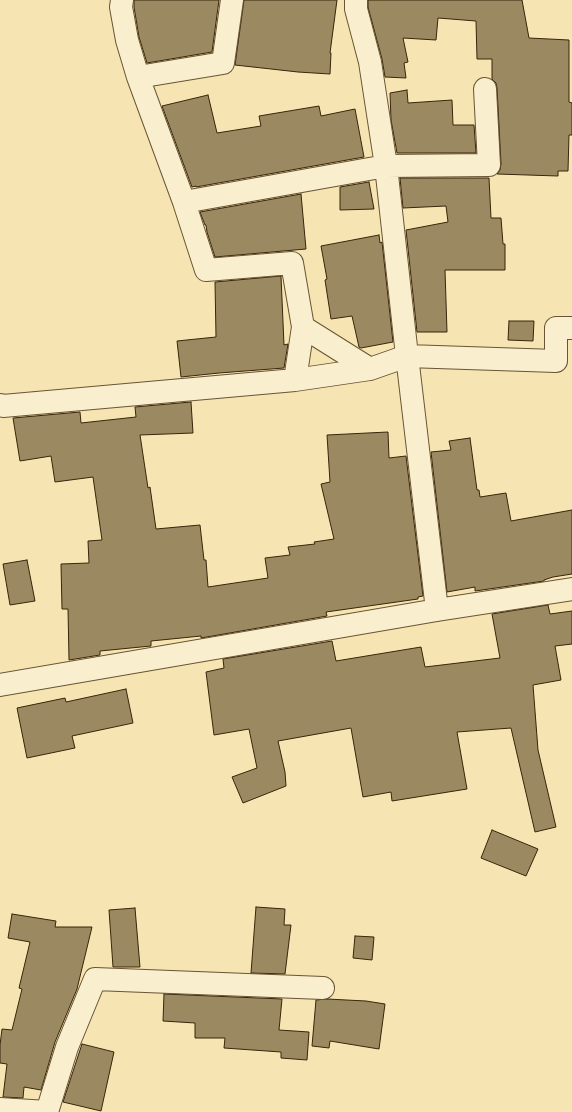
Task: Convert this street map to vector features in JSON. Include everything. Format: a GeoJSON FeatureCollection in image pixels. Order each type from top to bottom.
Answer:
{"type":"FeatureCollection","features":[{"type":"Feature","properties":{"kind":"street"},"geometry":{"type":"LineString","coordinates":[[122,0],[121,7],[127,40],[138,78],[184,202],[206,270],[292,263],[303,327],[295,380]]}},
{"type":"Feature","properties":{"kind":"street"},"geometry":{"type":"LineString","coordinates":[[138,78],[223,63],[232,0]]}},
{"type":"Feature","properties":{"kind":"street"},"geometry":{"type":"LineString","coordinates":[[356,0],[356,9],[370,62],[386,166],[437,610]]}},
{"type":"Feature","properties":{"kind":"street"},"geometry":{"type":"LineString","coordinates":[[184,202],[386,166],[489,165],[485,89]]}},
{"type":"Feature","properties":{"kind":"street"},"geometry":{"type":"LineString","coordinates":[[303,327],[370,369]]}},
{"type":"Feature","properties":{"kind":"street"},"geometry":{"type":"LineString","coordinates":[[0,405],[3,406],[295,380],[370,369],[407,356],[556,361],[556,328],[572,328]]}},
{"type":"Feature","properties":{"kind":"street"},"geometry":{"type":"LineString","coordinates":[[0,686],[437,610],[572,589]]}},
{"type":"Feature","properties":{"kind":"street"},"geometry":{"type":"LineString","coordinates":[[0,1109],[47,1112],[67,1047],[95,979],[323,988]]}},
{"type":"Feature","properties":{"kind":"building"},"geometry":{"type":"Polygon","coordinates":[[[134,0],[219,0],[212,52],[147,63],[139,37],[134,0]]]}},
{"type":"Feature","properties":{"kind":"building"},"geometry":{"type":"Polygon","coordinates":[[[244,0],[337,0],[330,53],[330,74],[235,65],[244,0]]]}},
{"type":"Feature","properties":{"kind":"building"},"geometry":{"type":"Polygon","coordinates":[[[368,0],[522,0],[529,38],[569,40],[569,102],[572,103],[572,135],[569,135],[568,171],[558,171],[558,176],[497,174],[500,170],[501,164],[497,88],[496,83],[492,79],[492,59],[477,59],[476,21],[438,18],[436,40],[403,38],[408,62],[404,63],[406,78],[385,77],[382,59],[368,7],[368,0]]]}},
{"type":"Feature","properties":{"kind":"building"},"geometry":{"type":"Polygon","coordinates":[[[407,90],[408,103],[452,100],[453,125],[474,125],[476,153],[397,153],[391,120],[390,93],[407,90]]]}},
{"type":"Feature","properties":{"kind":"building"},"geometry":{"type":"Polygon","coordinates":[[[208,95],[217,133],[261,126],[259,116],[319,106],[321,116],[355,109],[364,157],[192,187],[162,106],[208,95]]]}},
{"type":"Feature","properties":{"kind":"building"},"geometry":{"type":"Polygon","coordinates":[[[400,178],[489,178],[491,218],[501,218],[503,244],[505,244],[505,270],[445,270],[447,332],[417,332],[406,230],[448,222],[446,206],[403,208],[400,178]]]}},
{"type":"Feature","properties":{"kind":"building"},"geometry":{"type":"Polygon","coordinates":[[[369,182],[374,209],[340,210],[340,187],[369,182]]]}},
{"type":"Feature","properties":{"kind":"building"},"geometry":{"type":"Polygon","coordinates":[[[301,194],[306,249],[215,257],[206,225],[200,212],[301,194]]]}},
{"type":"Feature","properties":{"kind":"building"},"geometry":{"type":"Polygon","coordinates":[[[379,235],[380,243],[382,242],[393,342],[361,348],[359,347],[352,316],[331,319],[325,280],[327,279],[321,246],[379,235]]]}},
{"type":"Feature","properties":{"kind":"building"},"geometry":{"type":"Polygon","coordinates":[[[281,276],[284,345],[288,344],[284,368],[181,377],[177,341],[216,337],[215,282],[281,276]]]}},
{"type":"Feature","properties":{"kind":"building"},"geometry":{"type":"Polygon","coordinates":[[[509,321],[534,321],[533,341],[508,340],[509,321]]]}},
{"type":"Feature","properties":{"kind":"building"},"geometry":{"type":"Polygon","coordinates":[[[191,402],[193,433],[140,435],[156,529],[200,525],[204,560],[206,560],[208,587],[268,578],[265,558],[290,555],[288,547],[315,544],[314,542],[334,539],[321,484],[330,482],[327,435],[388,432],[389,458],[406,456],[423,596],[418,597],[418,599],[326,612],[327,616],[201,638],[201,636],[151,641],[151,646],[100,651],[100,655],[69,660],[68,609],[62,609],[61,564],[89,563],[88,541],[102,540],[93,477],[55,482],[51,456],[20,461],[13,418],[80,412],[81,423],[136,417],[135,407],[191,402]]]}},
{"type":"Feature","properties":{"kind":"building"},"geometry":{"type":"Polygon","coordinates":[[[470,438],[477,490],[479,490],[480,497],[506,493],[511,521],[572,510],[572,574],[553,577],[544,581],[475,591],[475,587],[447,592],[431,452],[451,450],[449,441],[470,438]]]}},
{"type":"Feature","properties":{"kind":"building"},"geometry":{"type":"Polygon","coordinates":[[[27,560],[35,601],[10,605],[3,564],[27,560]]]}},
{"type":"Feature","properties":{"kind":"building"},"geometry":{"type":"Polygon","coordinates":[[[548,605],[550,614],[572,611],[572,644],[555,646],[561,680],[533,685],[538,750],[556,827],[535,832],[511,728],[457,732],[467,789],[392,801],[391,792],[363,797],[351,728],[278,741],[285,772],[286,786],[243,803],[232,777],[257,768],[249,729],[214,735],[206,672],[224,668],[223,659],[332,641],[336,661],[421,647],[425,667],[500,658],[492,614],[548,605]]]}},
{"type":"Feature","properties":{"kind":"building"},"geometry":{"type":"Polygon","coordinates":[[[126,689],[133,723],[72,736],[75,748],[27,758],[17,708],[65,698],[66,702],[126,689]]]}},
{"type":"Feature","properties":{"kind":"building"},"geometry":{"type":"Polygon","coordinates":[[[492,830],[538,849],[526,876],[481,858],[492,830]]]}},
{"type":"Feature","properties":{"kind":"building"},"geometry":{"type":"Polygon","coordinates":[[[256,907],[285,909],[284,925],[291,925],[285,974],[251,973],[256,907]]]}},
{"type":"Feature","properties":{"kind":"building"},"geometry":{"type":"Polygon","coordinates":[[[135,908],[140,967],[113,967],[109,910],[135,908]]]}},
{"type":"Feature","properties":{"kind":"building"},"geometry":{"type":"Polygon","coordinates":[[[12,914],[56,921],[55,927],[92,927],[77,989],[55,1042],[41,1090],[24,1087],[23,1098],[3,1097],[7,1064],[0,1063],[2,1029],[12,1030],[22,989],[19,988],[30,942],[8,938],[12,914]]]}},
{"type":"Feature","properties":{"kind":"building"},"geometry":{"type":"Polygon","coordinates":[[[355,936],[374,937],[372,960],[353,958],[355,936]]]}},
{"type":"Feature","properties":{"kind":"building"},"geometry":{"type":"Polygon","coordinates":[[[164,994],[282,999],[279,1030],[309,1032],[307,1060],[281,1058],[281,1052],[224,1048],[225,1038],[195,1038],[195,1023],[163,1021],[164,994]]]}},
{"type":"Feature","properties":{"kind":"building"},"geometry":{"type":"Polygon","coordinates":[[[327,999],[366,1001],[385,1004],[379,1049],[330,1041],[329,1048],[312,1046],[316,1000],[327,999]]]}},
{"type":"Feature","properties":{"kind":"building"},"geometry":{"type":"Polygon","coordinates":[[[82,1044],[114,1052],[101,1111],[63,1102],[82,1044]]]}}]}
